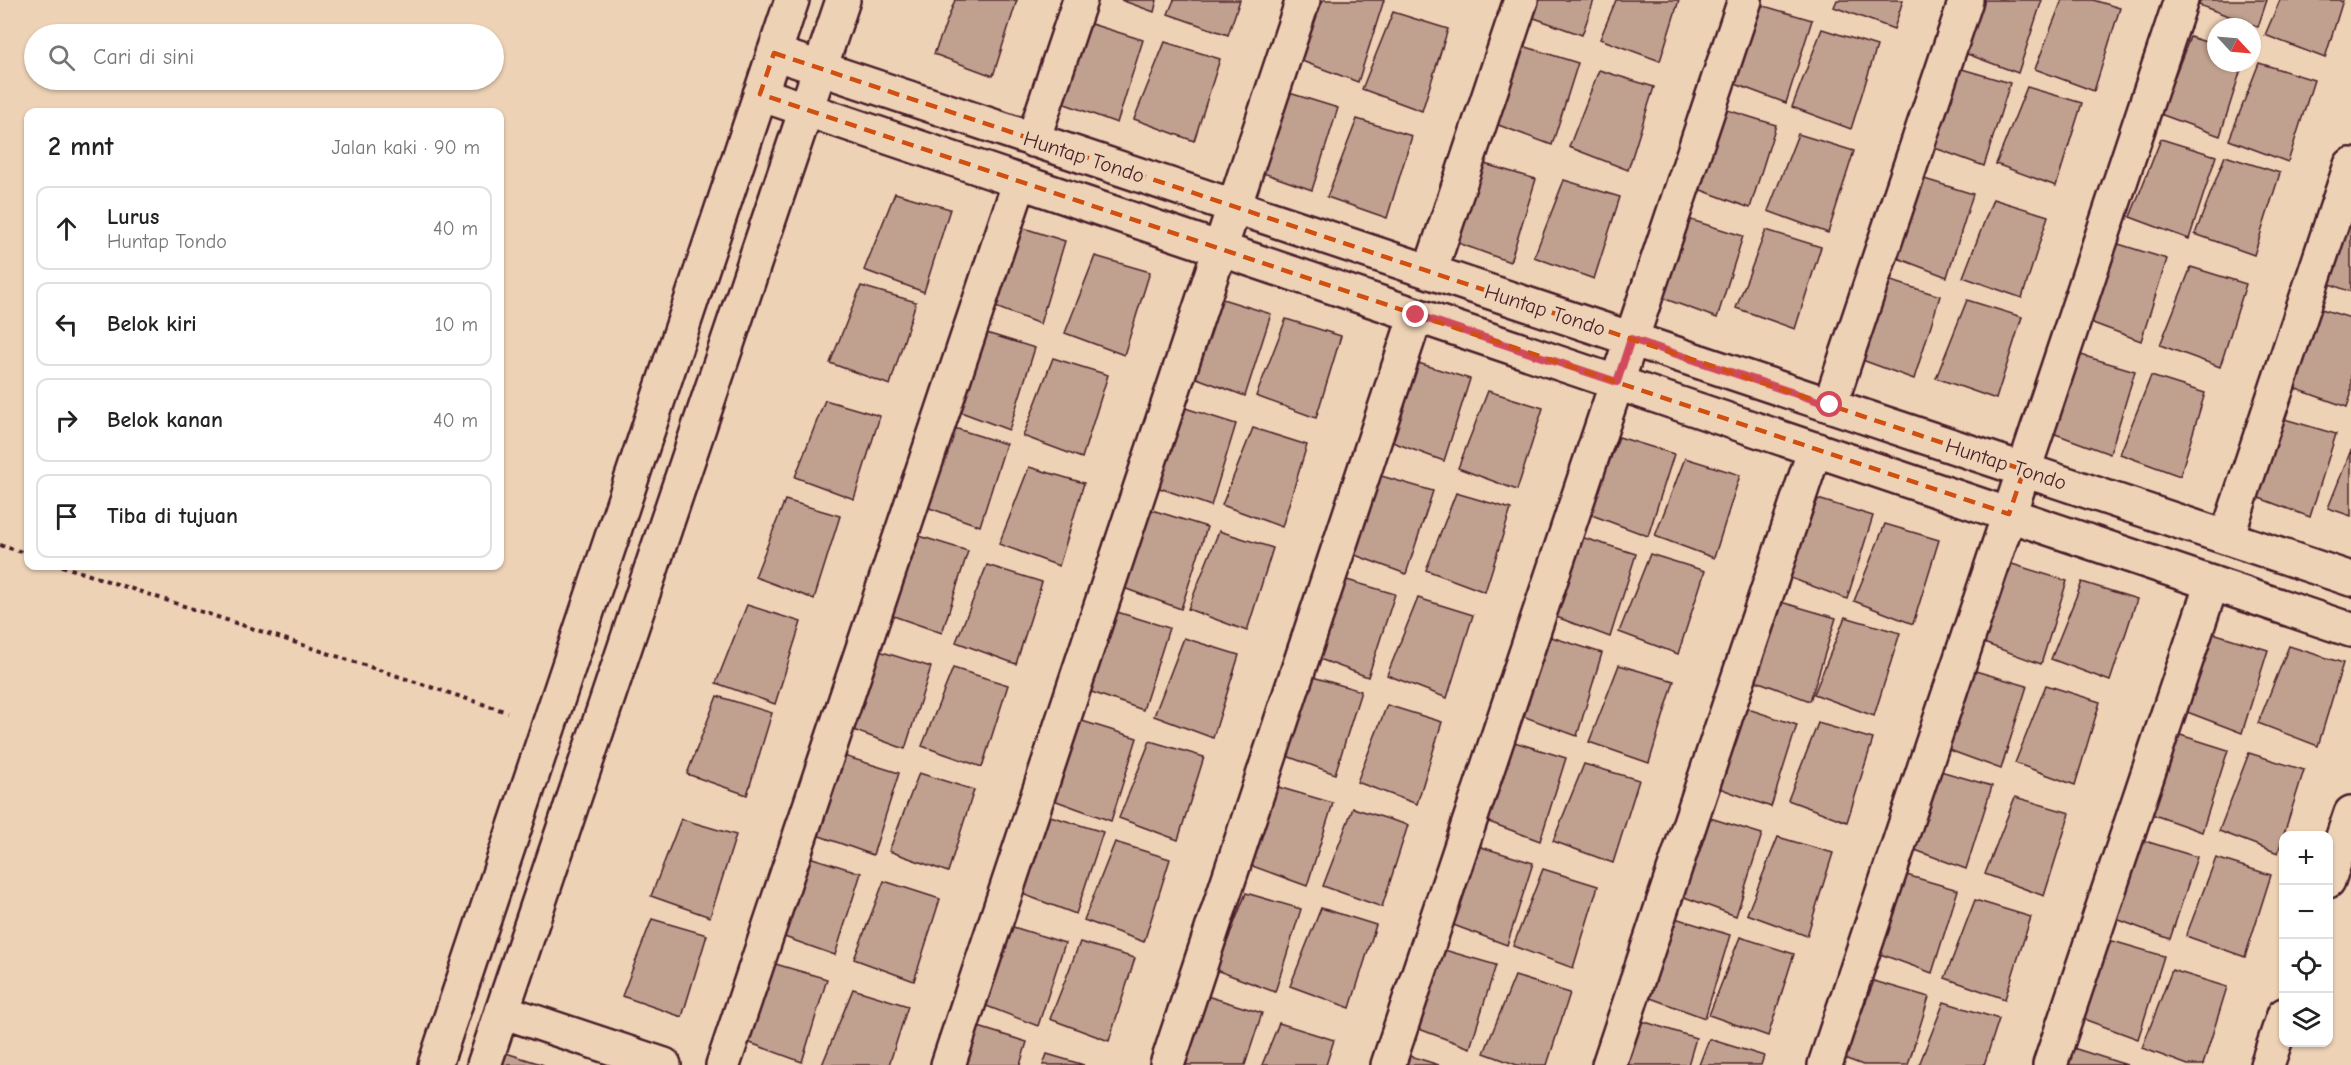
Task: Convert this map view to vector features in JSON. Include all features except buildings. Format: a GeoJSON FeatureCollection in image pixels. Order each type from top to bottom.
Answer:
{"type":"FeatureCollection","features":[{"type":"Feature","properties":{"kind":"street"},"geometry":{"type":"LineString","coordinates":[[435,1065],[792,0]]}},
{"type":"Feature","properties":{"kind":"street"},"geometry":{"type":"LineString","coordinates":[[484,1065],[843,0]]}},
{"type":"Feature","properties":{"kind":"street"},"geometry":{"type":"LineString","coordinates":[[1033,140],[1080,0]]}},
{"type":"Feature","properties":{"kind":"street"},"geometry":{"type":"LineString","coordinates":[[948,1065],[1303,0]]}},
{"type":"Feature","properties":{"kind":"street"},"geometry":{"type":"LineString","coordinates":[[1430,272],[1521,0]]}},
{"type":"Feature","properties":{"kind":"street"},"geometry":{"type":"LineString","coordinates":[[1388,1065],[1745,0]]}},
{"type":"Feature","properties":{"kind":"street"},"geometry":{"type":"LineString","coordinates":[[1830,405],[1966,0]]}},
{"type":"Feature","properties":{"kind":"street"},"geometry":{"type":"LineString","coordinates":[[1825,1065],[2181,0]]}},
{"type":"Feature","properties":{"kind":"street","name":"Huntap Tondo"},"geometry":{"type":"LineString","coordinates":[[774,53],[2351,579]]}},
{"type":"Feature","properties":{"kind":"street"},"geometry":{"type":"LineString","coordinates":[[760,94],[2351,630]]}},
{"type":"Feature","properties":{"kind":"street"},"geometry":{"type":"LineString","coordinates":[[2227,537],[2351,165]]}},
{"type":"Feature","properties":{"kind":"street"},"geometry":{"type":"LineString","coordinates":[[723,1065],[1020,181]]}},
{"type":"Feature","properties":{"kind":"street"},"geometry":{"type":"LineString","coordinates":[[1167,1065],[1416,315]]}},
{"type":"Feature","properties":{"kind":"street"},"geometry":{"type":"LineString","coordinates":[[1609,1065],[1815,448]]}},
{"type":"Feature","properties":{"kind":"street"},"geometry":{"type":"LineString","coordinates":[[2050,1065],[2212,583]]}},
{"type":"Feature","properties":{"kind":"street"},"geometry":{"type":"LineString","coordinates":[[2333,866],[2351,813]]}},
{"type":"Feature","properties":{"kind":"street"},"geometry":{"type":"LineString","coordinates":[[502,1011],[664,1065]]}},
{"type":"Feature","properties":{"kind":"street"},"geometry":{"type":"LineString","coordinates":[[2267,1065],[2279,1028]]}},
{"type":"Feature","properties":{"kind":"path"},"geometry":{"type":"LineString","coordinates":[[0,545],[24,553]]}},
{"type":"Feature","properties":{"kind":"path"},"geometry":{"type":"LineString","coordinates":[[74,570],[507,712]]}},
{"type":"Feature","properties":{"kind":"highlighted area"},"geometry":{"type":"Polygon","coordinates":[[[774,53],[2024,470],[2009,514],[760,94],[774,53]]]}},
{"type":"Feature","properties":{"kind":"route"},"geometry":{"type":"LineString","coordinates":[[1416,315],[1617,382],[1631,339],[1830,405]]}}]}
